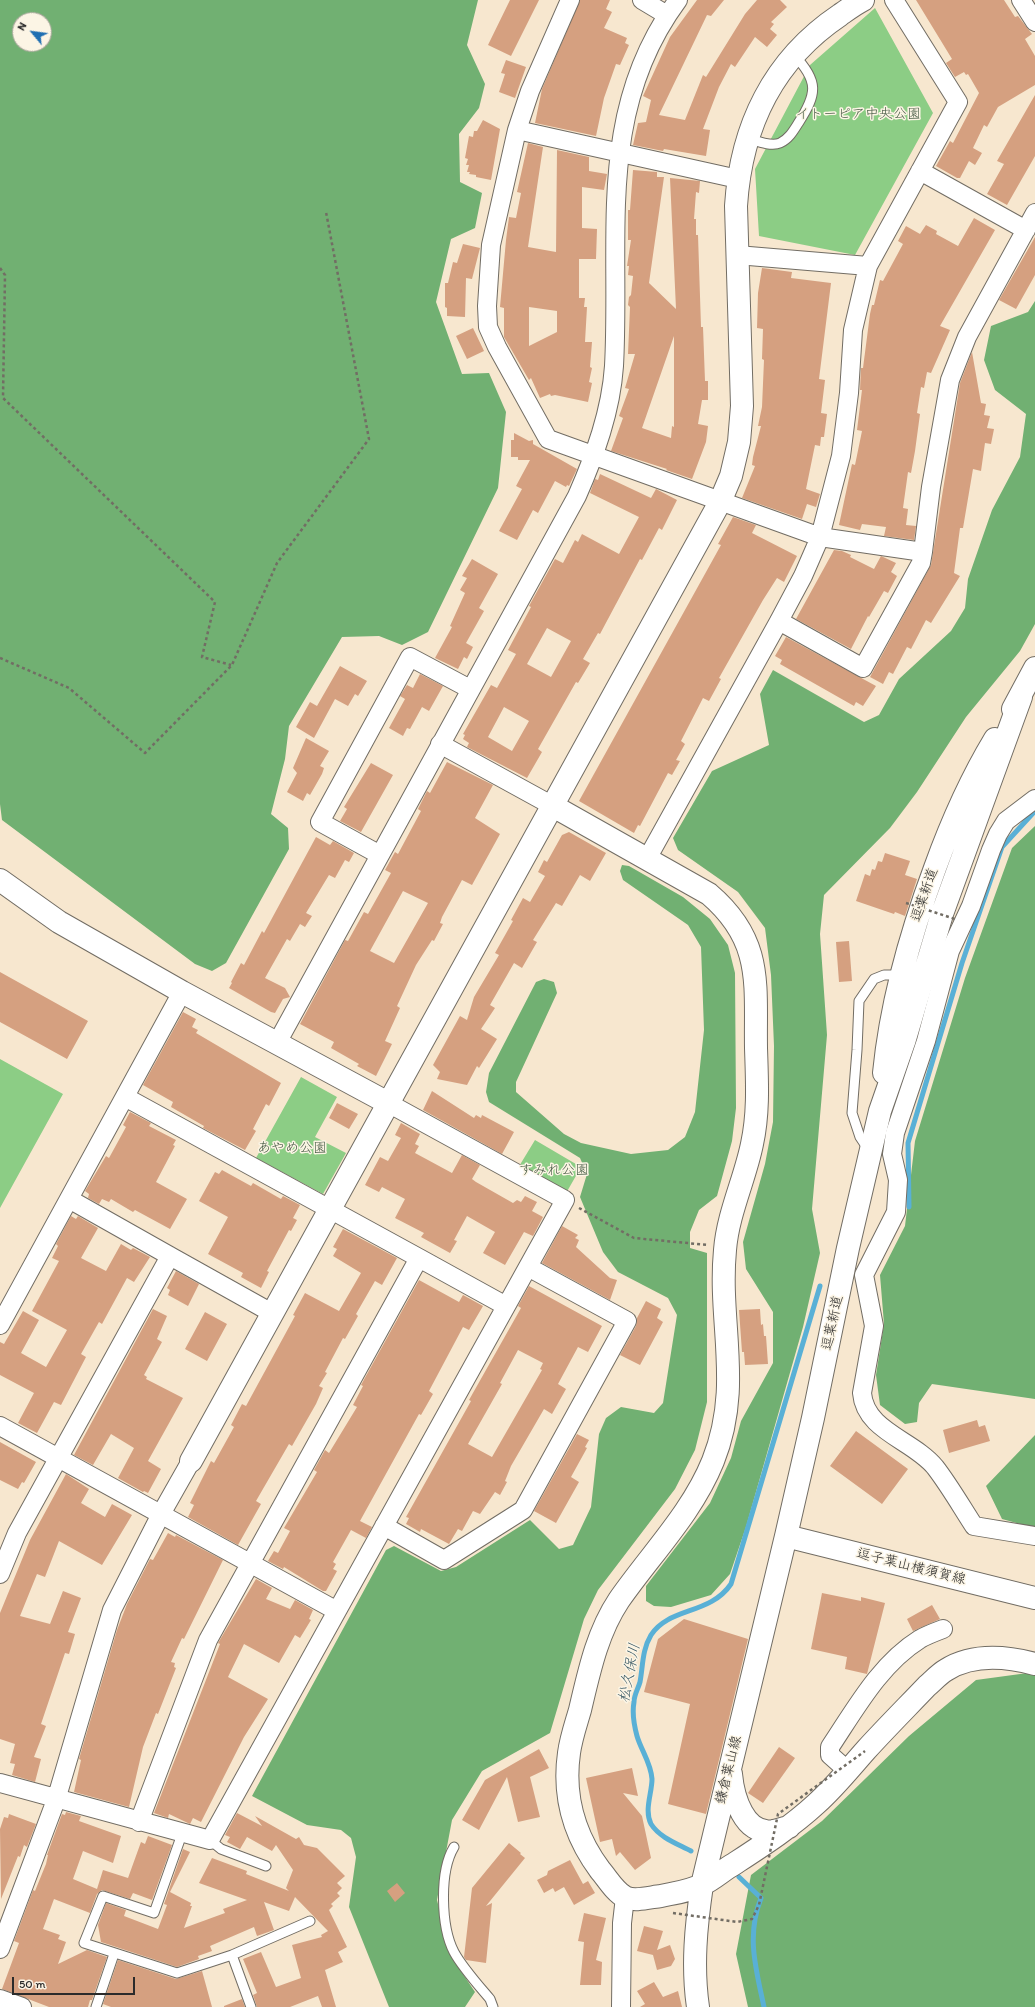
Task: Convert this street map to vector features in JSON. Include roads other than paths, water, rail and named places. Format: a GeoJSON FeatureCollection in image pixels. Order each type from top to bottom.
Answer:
{"type":"FeatureCollection","features":[{"type":"Feature","properties":{"kind":"street"},"geometry":{"type":"LineString","coordinates":[[570,0],[530,91],[517,130],[491,246],[487,306],[488,328],[548,439],[594,457],[820,537],[923,552]]}},
{"type":"Feature","properties":{"kind":"street"},"geometry":{"type":"LineString","coordinates":[[642,0],[668,14]]}},
{"type":"Feature","properties":{"kind":"street"},"geometry":{"type":"LineString","coordinates":[[277,1043],[577,496],[594,457],[609,397],[614,367],[616,216],[619,152],[625,118],[634,84],[668,14],[678,0]]}},
{"type":"Feature","properties":{"kind":"street"},"geometry":{"type":"LineString","coordinates":[[0,1949],[56,1800],[112,1610],[161,1514],[720,502],[731,476],[739,442],[742,406],[737,255],[738,179],[747,138],[754,118],[767,93],[794,55],[824,26],[863,0]]}},
{"type":"Feature","properties":{"kind":"street"},"geometry":{"type":"LineString","coordinates":[[647,859],[779,621],[803,576],[820,537],[840,456],[849,393],[853,330],[859,296],[868,266],[958,102],[894,0]]}},
{"type":"Feature","properties":{"kind":"street"},"geometry":{"type":"LineString","coordinates":[[1021,0],[1035,22]]}},
{"type":"Feature","properties":{"kind":"street"},"geometry":{"type":"LineString","coordinates":[[517,130],[738,179]]}},
{"type":"Feature","properties":{"kind":"street"},"geometry":{"type":"LineString","coordinates":[[920,171],[1026,230]]}},
{"type":"Feature","properties":{"kind":"street"},"geometry":{"type":"LineString","coordinates":[[779,621],[863,668],[920,563],[923,552],[931,487],[950,380],[967,336],[1035,213]]}},
{"type":"Feature","properties":{"kind":"street"},"geometry":{"type":"LineString","coordinates":[[737,255],[868,266]]}},
{"type":"Feature","properties":{"kind":"street"},"geometry":{"type":"LineString","coordinates":[[380,855],[320,822],[402,671],[410,657],[470,690]]}},
{"type":"Feature","properties":{"kind":"street","name":"逗葉新道"},"geometry":{"type":"LineString","coordinates":[[786,1536],[880,1111],[904,1042],[942,914],[1021,697],[1035,668]]}},
{"type":"Feature","properties":{"kind":"street","name":"逗葉新道"},"geometry":{"type":"LineString","coordinates":[[880,1111],[888,1030],[900,975],[920,908],[952,821],[974,773],[1021,697]]}},
{"type":"Feature","properties":{"kind":"street"},"geometry":{"type":"LineString","coordinates":[[440,744],[709,894],[728,913],[742,934],[750,950],[756,977],[757,1085],[752,1143],[729,1227],[725,1249],[725,1303],[729,1369],[726,1410],[718,1447],[708,1472],[692,1501],[619,1601],[606,1622],[593,1659],[569,1753],[567,1775],[568,1800],[577,1830],[594,1862],[616,1890],[625,1897],[633,1899],[650,1898],[677,1893],[702,1885],[762,1847],[817,1803],[927,1686],[945,1670],[964,1661],[986,1657],[1035,1664]]}},
{"type":"Feature","properties":{"kind":"street"},"geometry":{"type":"LineString","coordinates":[[1035,800],[1006,821],[998,834],[971,906],[950,951],[926,1041],[895,1133],[892,1154],[898,1180],[896,1212],[864,1275],[874,1326],[862,1393],[862,1403],[870,1417],[906,1442],[934,1466],[974,1526],[1013,1531],[1035,1536]]}},
{"type":"Feature","properties":{"kind":"street"},"geometry":{"type":"LineString","coordinates":[[0,880],[59,922],[182,992],[565,1200],[210,1840],[182,1834],[56,1800],[0,1783]]}},
{"type":"Feature","properties":{"kind":"street"},"geometry":{"type":"LineString","coordinates":[[0,1325],[182,992]]}},
{"type":"Feature","properties":{"kind":"street"},"geometry":{"type":"LineString","coordinates":[[125,1096],[506,1306]]}},
{"type":"Feature","properties":{"kind":"street"},"geometry":{"type":"LineString","coordinates":[[69,1199],[272,1313]]}},
{"type":"Feature","properties":{"kind":"street"},"geometry":{"type":"LineString","coordinates":[[0,1574],[17,1533],[170,1256]]}},
{"type":"Feature","properties":{"kind":"street"},"geometry":{"type":"LineString","coordinates":[[139,1822],[208,1640],[419,1258]]}},
{"type":"Feature","properties":{"kind":"street"},"geometry":{"type":"LineString","coordinates":[[384,1526],[444,1560],[523,1510],[627,1320],[528,1266]]}},
{"type":"Feature","properties":{"kind":"street"},"geometry":{"type":"LineString","coordinates":[[0,1426],[337,1611]]}},
{"type":"Feature","properties":{"kind":"street","name":"逗子葉山横須賀線"},"geometry":{"type":"LineString","coordinates":[[786,1536],[1035,1598]]}},
{"type":"Feature","properties":{"kind":"street","name":"鎌倉葉山線"},"geometry":{"type":"LineString","coordinates":[[698,2007],[694,1975],[697,1920],[702,1885],[786,1536]]}},
{"type":"Feature","properties":{"kind":"street"},"geometry":{"type":"LineString","coordinates":[[848,1771],[830,1755],[830,1747],[885,1669],[902,1652],[921,1638],[943,1629]]}},
{"type":"Feature","properties":{"kind":"street"},"geometry":{"type":"LineString","coordinates":[[731,1765],[732,1786],[737,1805],[745,1818],[759,1829],[772,1832],[788,1827]]}},
{"type":"Feature","properties":{"kind":"street"},"geometry":{"type":"LineString","coordinates":[[621,2007],[622,1923],[625,1897]]}},
{"type":"Feature","properties":{"kind":"street"},"geometry":{"type":"LineString","coordinates":[[0,1999],[22,2007]]}},
{"type":"Feature","properties":{"kind":"lane"},"geometry":{"type":"LineString","coordinates":[[747,138],[773,144],[780,143],[791,134],[810,103],[813,96],[812,82],[804,65],[794,55]]}},
{"type":"Feature","properties":{"kind":"lane"},"geometry":{"type":"LineString","coordinates":[[870,1152],[860,1137],[852,1113],[859,1001],[874,979],[884,975],[900,975]]}},
{"type":"Feature","properties":{"kind":"lane"},"geometry":{"type":"LineString","coordinates":[[182,1834],[154,1914],[103,1896],[84,1943],[114,1954],[177,1973],[232,1955],[310,1921]]}},
{"type":"Feature","properties":{"kind":"lane"},"geometry":{"type":"LineString","coordinates":[[210,1840],[221,1849],[266,1866]]}},
{"type":"Feature","properties":{"kind":"lane"},"geometry":{"type":"LineString","coordinates":[[454,1847],[449,1856],[442,1894],[446,1923],[454,1952],[490,1999],[493,2007]]}},
{"type":"Feature","properties":{"kind":"lane"},"geometry":{"type":"LineString","coordinates":[[96,2007],[114,1954]]}},
{"type":"Feature","properties":{"kind":"lane"},"geometry":{"type":"LineString","coordinates":[[232,1955],[251,2007]]}},
{"type":"Feature","properties":{"kind":"waterway"},"geometry":{"type":"LineString","coordinates":[[909,1207],[908,1143],[962,963],[1002,847],[1035,811]]}},
{"type":"Feature","properties":{"kind":"waterway","name":"松久保川"},"geometry":{"type":"LineString","coordinates":[[691,1851],[659,1833],[651,1824],[649,1819],[648,1807],[652,1779],[648,1762],[637,1736],[633,1715],[634,1699],[640,1682],[644,1652],[651,1635],[659,1626],[668,1620],[712,1601],[722,1594],[731,1584],[820,1286]]}},
{"type":"Feature","properties":{"kind":"waterway","name":"松久保川"},"geometry":{"type":"LineString","coordinates":[[739,1877],[761,1898],[756,1912],[753,1939],[756,1966],[764,2007]]}},
{"type":"Feature","properties":{"kind":"park label","name":"イトーピア中央公園"},"geometry":{"type":"Point","coordinates":[858,114]}},
{"type":"Feature","properties":{"kind":"park label","name":"あやめ公園"},"geometry":{"type":"Point","coordinates":[292,1148]}},
{"type":"Feature","properties":{"kind":"park label","name":"すみれ公園"},"geometry":{"type":"Point","coordinates":[554,1170]}}]}
